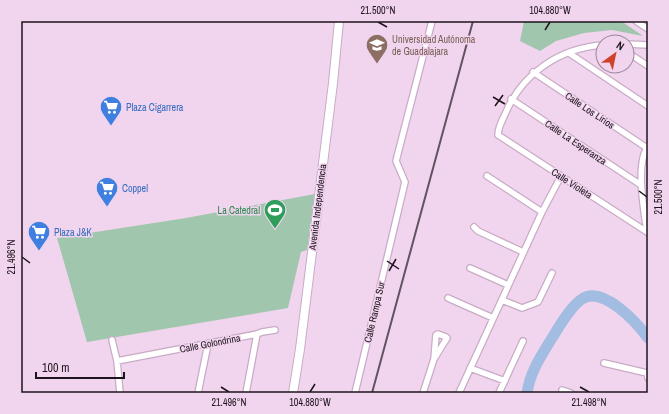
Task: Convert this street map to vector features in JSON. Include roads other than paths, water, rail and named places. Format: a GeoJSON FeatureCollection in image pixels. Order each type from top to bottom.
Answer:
{"type":"FeatureCollection","features":[{"type":"Feature","properties":{"kind":"main road","name":"Avenida Independencia"},"geometry":{"type":"LineString","coordinates":[[293,393],[300,349],[333,83],[339,21]]}},
{"type":"Feature","properties":{"kind":"street","name":"Calle Rampa Sur"},"geometry":{"type":"LineString","coordinates":[[355,393],[405,182],[396,161],[432,21]]}},
{"type":"Feature","properties":{"kind":"street"},"geometry":{"type":"LineString","coordinates":[[636,21],[648,29]]}},
{"type":"Feature","properties":{"kind":"street"},"geometry":{"type":"LineString","coordinates":[[635,44],[648,45]]}},
{"type":"Feature","properties":{"kind":"street"},"geometry":{"type":"LineString","coordinates":[[511,99],[533,72],[569,53],[595,46]]}},
{"type":"Feature","properties":{"kind":"street"},"geometry":{"type":"LineString","coordinates":[[569,53],[648,106]]}},
{"type":"Feature","properties":{"kind":"street"},"geometry":{"type":"LineString","coordinates":[[635,57],[648,66]]}},
{"type":"Feature","properties":{"kind":"street","name":"Calle Los Lirios"},"geometry":{"type":"LineString","coordinates":[[533,72],[647,147]]}},
{"type":"Feature","properties":{"kind":"street","name":"Calle Violeta"},"geometry":{"type":"LineString","coordinates":[[511,99],[498,135],[647,232],[641,185]]}},
{"type":"Feature","properties":{"kind":"street","name":"Calle La Esperanza"},"geometry":{"type":"LineString","coordinates":[[511,99],[641,185]]}},
{"type":"Feature","properties":{"kind":"street"},"geometry":{"type":"LineString","coordinates":[[641,185],[644,153],[647,147]]}},
{"type":"Feature","properties":{"kind":"street"},"geometry":{"type":"LineString","coordinates":[[487,176],[542,212]]}},
{"type":"Feature","properties":{"kind":"street"},"geometry":{"type":"LineString","coordinates":[[459,393],[523,252],[561,176]]}},
{"type":"Feature","properties":{"kind":"street"},"geometry":{"type":"LineString","coordinates":[[474,227],[478,231],[523,252]]}},
{"type":"Feature","properties":{"kind":"street"},"geometry":{"type":"LineString","coordinates":[[470,268],[508,285]]}},
{"type":"Feature","properties":{"kind":"street"},"geometry":{"type":"LineString","coordinates":[[502,300],[522,308],[538,302],[552,273]]}},
{"type":"Feature","properties":{"kind":"street"},"geometry":{"type":"LineString","coordinates":[[448,298],[493,318]]}},
{"type":"Feature","properties":{"kind":"street","name":"Calle Golondrina"},"geometry":{"type":"LineString","coordinates":[[117,361],[275,330]]}},
{"type":"Feature","properties":{"kind":"street"},"geometry":{"type":"LineString","coordinates":[[246,393],[257,334]]}},
{"type":"Feature","properties":{"kind":"street"},"geometry":{"type":"LineString","coordinates":[[112,340],[117,361],[120,393]]}},
{"type":"Feature","properties":{"kind":"street"},"geometry":{"type":"LineString","coordinates":[[499,393],[523,341]]}},
{"type":"Feature","properties":{"kind":"street"},"geometry":{"type":"LineString","coordinates":[[198,393],[208,344]]}},
{"type":"Feature","properties":{"kind":"street"},"geometry":{"type":"LineString","coordinates":[[423,393],[434,360]]}},
{"type":"Feature","properties":{"kind":"street"},"geometry":{"type":"LineString","coordinates":[[604,363],[647,374],[648,378]]}},
{"type":"Feature","properties":{"kind":"street"},"geometry":{"type":"LineString","coordinates":[[470,368],[505,380]]}},
{"type":"Feature","properties":{"kind":"street"},"geometry":{"type":"LineString","coordinates":[[562,390],[571,393]]}},
{"type":"Feature","properties":{"kind":"waterway"},"geometry":{"type":"LineString","coordinates":[[527,393],[533,371],[540,358],[565,317],[582,299],[590,296],[600,297],[609,301],[628,315],[648,338]]}},
{"type":"Feature","properties":{"kind":"railway"},"geometry":{"type":"LineString","coordinates":[[372,393],[473,21]]}},
{"type":"Feature","properties":{"kind":"place","name":"Universidad Autónoma de Guadalajara"},"geometry":{"type":"Point","coordinates":[377,64]}},
{"type":"Feature","properties":{"kind":"place","name":"Plaza Cigarrera"},"geometry":{"type":"Point","coordinates":[111,126]}},
{"type":"Feature","properties":{"kind":"place","name":"Coppel"},"geometry":{"type":"Point","coordinates":[107,208]}},
{"type":"Feature","properties":{"kind":"place","name":"La Catedral"},"geometry":{"type":"Point","coordinates":[275,230]}},
{"type":"Feature","properties":{"kind":"place","name":"Plaza J&K"},"geometry":{"type":"Point","coordinates":[39,252]}}]}
